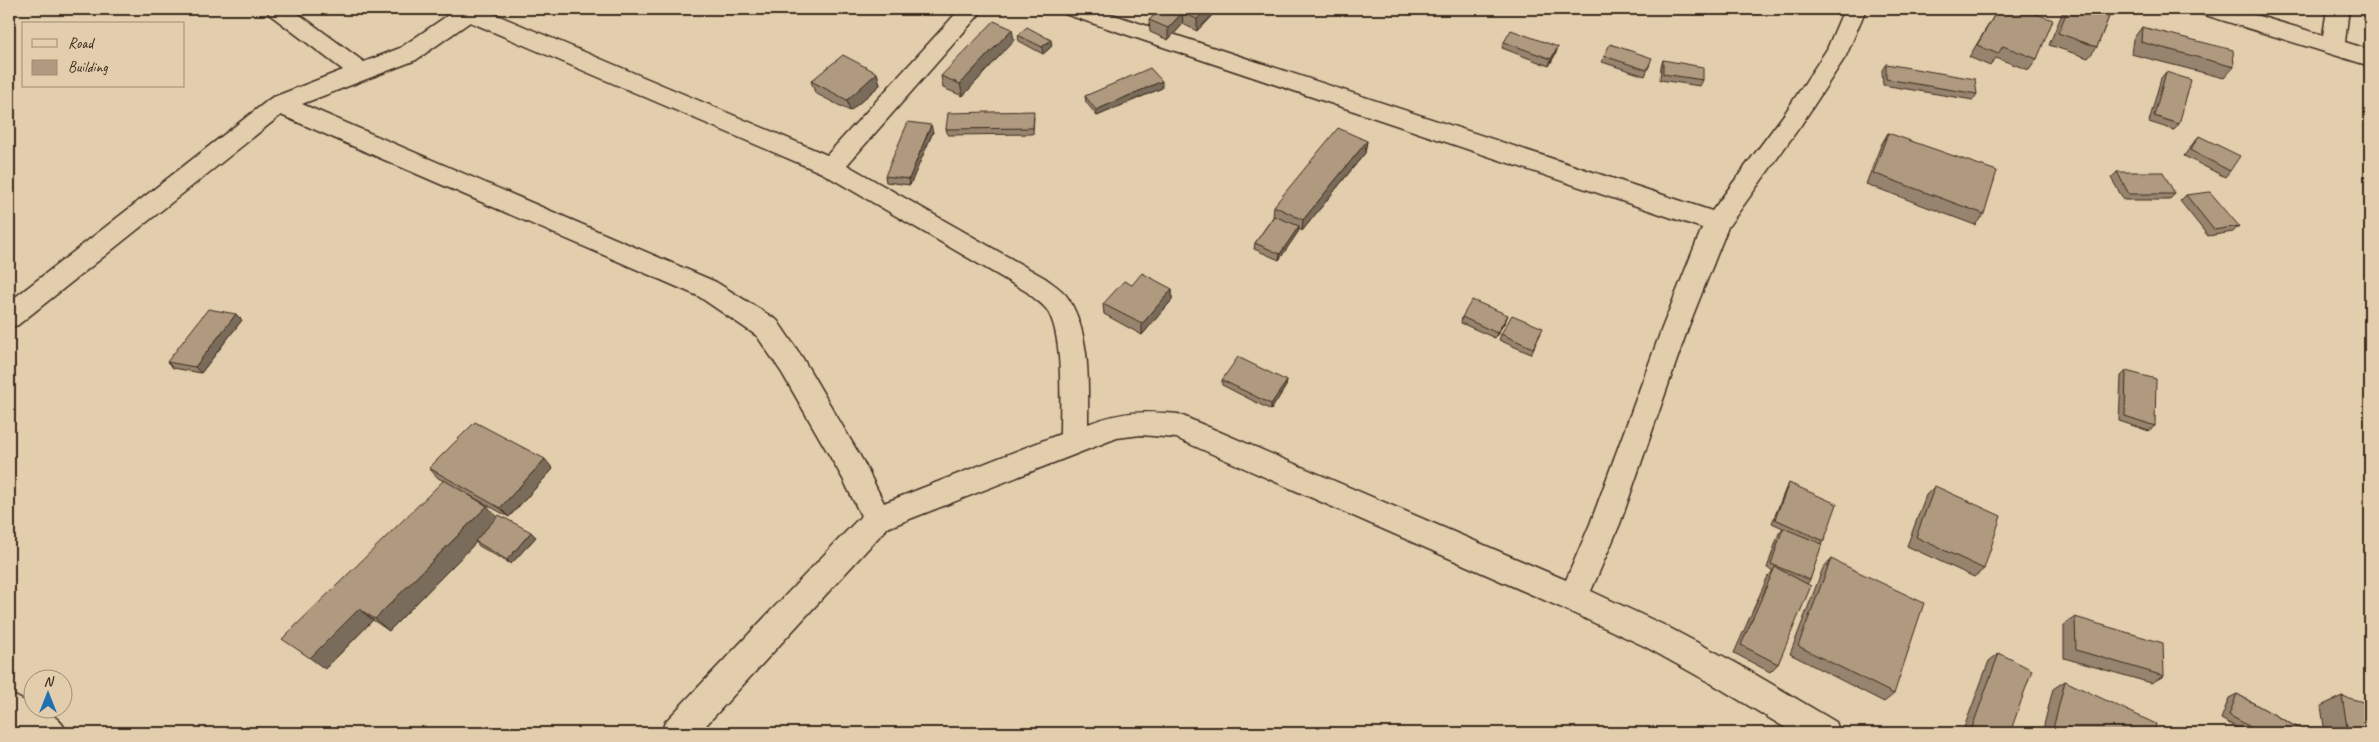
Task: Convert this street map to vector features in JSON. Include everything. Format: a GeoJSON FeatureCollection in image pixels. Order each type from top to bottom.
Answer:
{"type":"FeatureCollection","features":[{"type":"Feature","properties":{"kind":"street"},"geometry":{"type":"LineString","coordinates":[[278,9],[361,72]]}},
{"type":"Feature","properties":{"kind":"street"},"geometry":{"type":"LineString","coordinates":[[832,166],[973,9]]}},
{"type":"Feature","properties":{"kind":"street"},"geometry":{"type":"LineString","coordinates":[[1073,9],[1717,223]]}},
{"type":"Feature","properties":{"kind":"street"},"geometry":{"type":"LineString","coordinates":[[1573,598],[1605,524],[1674,328],[1717,223],[1793,120],[1838,50],[1855,9]]}},
{"type":"Feature","properties":{"kind":"street"},"geometry":{"type":"LineString","coordinates":[[2210,9],[2370,58]]}},
{"type":"Feature","properties":{"kind":"street"},"geometry":{"type":"LineString","coordinates":[[2333,46],[2338,9]]}},
{"type":"Feature","properties":{"kind":"street"},"geometry":{"type":"LineString","coordinates":[[9,318],[279,104],[408,54],[469,11],[832,166],[1036,285],[1058,304],[1067,323],[1074,441]]}},
{"type":"Feature","properties":{"kind":"street"},"geometry":{"type":"LineString","coordinates":[[279,104],[707,289],[745,312],[767,328],[792,365],[854,470],[877,519]]}},
{"type":"Feature","properties":{"kind":"street"},"geometry":{"type":"LineString","coordinates":[[677,733],[877,519],[1074,441],[1116,426],[1141,423],[1178,426],[1573,598],[1655,636],[1725,674],[1824,733]]}},
{"type":"Feature","properties":{"kind":"street"},"geometry":{"type":"LineString","coordinates":[[9,709],[51,733]]}},
{"type":"Feature","properties":{"kind":"building"},"geometry":{"type":"Polygon","coordinates":[[[1161,9],[1207,9],[1197,19],[1182,13],[1168,28],[1149,20],[1161,9]]]}},
{"type":"Feature","properties":{"kind":"building"},"geometry":{"type":"Polygon","coordinates":[[[1998,9],[2023,9],[2053,20],[2037,59],[2003,46],[1998,54],[1977,45],[1998,9]]]}},
{"type":"Feature","properties":{"kind":"building"},"geometry":{"type":"Polygon","coordinates":[[[2068,9],[2112,9],[2097,47],[2058,33],[2068,9]]]}},
{"type":"Feature","properties":{"kind":"building"},"geometry":{"type":"Polygon","coordinates":[[[994,21],[1012,29],[960,84],[941,76],[994,21]]]}},
{"type":"Feature","properties":{"kind":"building"},"geometry":{"type":"Polygon","coordinates":[[[1027,27],[1051,40],[1042,47],[1018,35],[1027,27]]]}},
{"type":"Feature","properties":{"kind":"building"},"geometry":{"type":"Polygon","coordinates":[[[2142,27],[2233,50],[2234,67],[2141,42],[2142,27]]]}},
{"type":"Feature","properties":{"kind":"building"},"geometry":{"type":"Polygon","coordinates":[[[1511,30],[1558,47],[1551,59],[1504,42],[1511,30]]]}},
{"type":"Feature","properties":{"kind":"building"},"geometry":{"type":"Polygon","coordinates":[[[1610,44],[1652,58],[1647,70],[1604,56],[1610,44]]]}},
{"type":"Feature","properties":{"kind":"building"},"geometry":{"type":"Polygon","coordinates":[[[843,55],[877,73],[847,100],[811,81],[843,55]]]}},
{"type":"Feature","properties":{"kind":"building"},"geometry":{"type":"Polygon","coordinates":[[[1663,60],[1703,67],[1703,80],[1663,74],[1663,60]]]}},
{"type":"Feature","properties":{"kind":"building"},"geometry":{"type":"Polygon","coordinates":[[[1886,64],[1975,79],[1977,94],[1886,79],[1886,64]]]}},
{"type":"Feature","properties":{"kind":"building"},"geometry":{"type":"Polygon","coordinates":[[[1150,68],[1162,81],[1096,110],[1085,96],[1150,68]]]}},
{"type":"Feature","properties":{"kind":"building"},"geometry":{"type":"Polygon","coordinates":[[[2166,72],[2191,80],[2179,124],[2154,116],[2166,72]]]}},
{"type":"Feature","properties":{"kind":"building"},"geometry":{"type":"Polygon","coordinates":[[[1034,111],[1033,128],[946,129],[948,113],[1034,111]]]}},
{"type":"Feature","properties":{"kind":"building"},"geometry":{"type":"Polygon","coordinates":[[[908,122],[931,125],[909,179],[885,176],[908,122]]]}},
{"type":"Feature","properties":{"kind":"building"},"geometry":{"type":"Polygon","coordinates":[[[1338,128],[1367,141],[1303,220],[1274,206],[1338,128]]]}},
{"type":"Feature","properties":{"kind":"building"},"geometry":{"type":"Polygon","coordinates":[[[1888,133],[1997,171],[1984,214],[1873,173],[1888,133]]]}},
{"type":"Feature","properties":{"kind":"building"},"geometry":{"type":"Polygon","coordinates":[[[2199,136],[2240,156],[2230,171],[2190,150],[2199,136]]]}},
{"type":"Feature","properties":{"kind":"building"},"geometry":{"type":"Polygon","coordinates":[[[2117,172],[2163,172],[2175,194],[2129,194],[2117,172]]]}},
{"type":"Feature","properties":{"kind":"building"},"geometry":{"type":"Polygon","coordinates":[[[2210,192],[2239,226],[2214,230],[2186,195],[2210,192]]]}},
{"type":"Feature","properties":{"kind":"building"},"geometry":{"type":"Polygon","coordinates":[[[1274,216],[1299,226],[1280,254],[1255,243],[1274,216]]]}},
{"type":"Feature","properties":{"kind":"building"},"geometry":{"type":"Polygon","coordinates":[[[1142,273],[1172,289],[1142,324],[1103,304],[1124,281],[1132,285],[1142,273]]]}},
{"type":"Feature","properties":{"kind":"building"},"geometry":{"type":"Polygon","coordinates":[[[1472,300],[1508,315],[1497,333],[1462,317],[1472,300]]]}},
{"type":"Feature","properties":{"kind":"building"},"geometry":{"type":"Polygon","coordinates":[[[208,309],[236,314],[195,367],[167,362],[208,309]]]}},
{"type":"Feature","properties":{"kind":"building"},"geometry":{"type":"Polygon","coordinates":[[[1512,315],[1543,328],[1533,348],[1501,334],[1512,315]]]}},
{"type":"Feature","properties":{"kind":"building"},"geometry":{"type":"Polygon","coordinates":[[[1238,357],[1287,381],[1271,404],[1222,380],[1238,357]]]}},
{"type":"Feature","properties":{"kind":"building"},"geometry":{"type":"Polygon","coordinates":[[[2126,371],[2156,379],[2155,426],[2125,416],[2126,371]]]}},
{"type":"Feature","properties":{"kind":"building"},"geometry":{"type":"Polygon","coordinates":[[[475,422],[545,459],[500,508],[429,468],[475,422]]]}},
{"type":"Feature","properties":{"kind":"building"},"geometry":{"type":"Polygon","coordinates":[[[444,480],[487,506],[375,619],[359,609],[310,658],[282,639],[444,480]]]}},
{"type":"Feature","properties":{"kind":"building"},"geometry":{"type":"Polygon","coordinates":[[[1789,483],[1837,504],[1824,541],[1775,519],[1789,483]]]}},
{"type":"Feature","properties":{"kind":"building"},"geometry":{"type":"Polygon","coordinates":[[[1935,486],[2001,516],[1984,569],[1916,537],[1935,486]]]}},
{"type":"Feature","properties":{"kind":"building"},"geometry":{"type":"Polygon","coordinates":[[[499,515],[531,532],[507,560],[475,541],[499,515]]]}},
{"type":"Feature","properties":{"kind":"building"},"geometry":{"type":"Polygon","coordinates":[[[1783,528],[1822,544],[1810,580],[1771,564],[1783,528]]]}},
{"type":"Feature","properties":{"kind":"building"},"geometry":{"type":"Polygon","coordinates":[[[1831,559],[1924,603],[1894,694],[1798,646],[1831,559]]]}},
{"type":"Feature","properties":{"kind":"building"},"geometry":{"type":"Polygon","coordinates":[[[1775,567],[1811,586],[1778,664],[1741,645],[1775,567]]]}},
{"type":"Feature","properties":{"kind":"building"},"geometry":{"type":"Polygon","coordinates":[[[2075,617],[2163,643],[2164,676],[2076,650],[2075,617]]]}},
{"type":"Feature","properties":{"kind":"building"},"geometry":{"type":"Polygon","coordinates":[[[1999,653],[2032,670],[2010,733],[1970,733],[1999,653]]]}},
{"type":"Feature","properties":{"kind":"building"},"geometry":{"type":"Polygon","coordinates":[[[2065,681],[2156,724],[2154,733],[2052,733],[2065,681]]]}},
{"type":"Feature","properties":{"kind":"building"},"geometry":{"type":"Polygon","coordinates":[[[2237,694],[2307,733],[2261,733],[2229,715],[2237,694]]]}},
{"type":"Feature","properties":{"kind":"building"},"geometry":{"type":"Polygon","coordinates":[[[2342,696],[2370,704],[2370,733],[2348,733],[2342,696]]]}}]}
